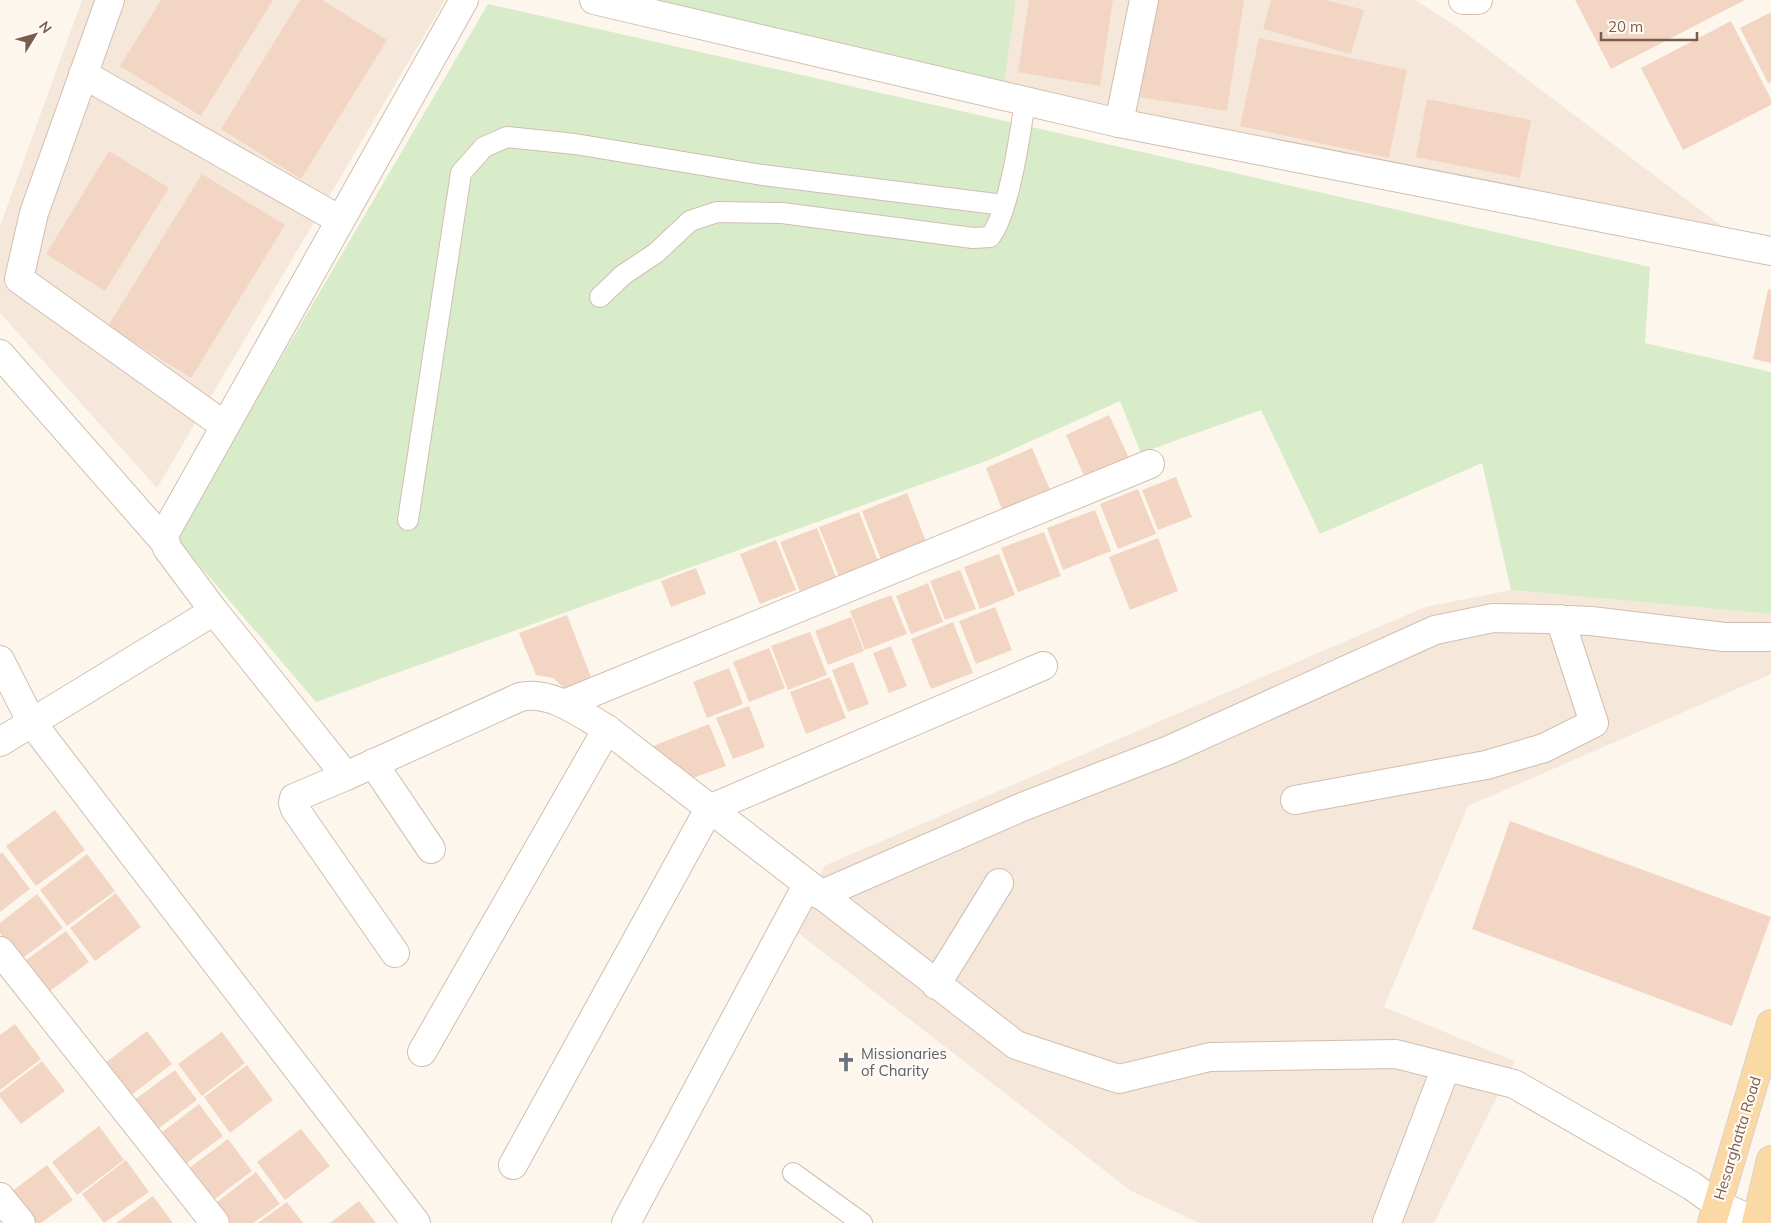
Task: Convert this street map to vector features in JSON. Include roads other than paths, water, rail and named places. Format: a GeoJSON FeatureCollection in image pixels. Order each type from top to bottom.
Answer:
{"type":"FeatureCollection","features":[{"type":"Feature","properties":{"kind":"main road","name":"Hesarghatta Road"},"geometry":{"type":"LineString","coordinates":[[1714,1213],[1771,1024]]}},
{"type":"Feature","properties":{"kind":"main road"},"geometry":{"type":"LineString","coordinates":[[1756,1222],[1771,1160]]}},
{"type":"Feature","properties":{"kind":"street"},"geometry":{"type":"LineString","coordinates":[[110,0],[34,213],[19,279],[225,426]]}},
{"type":"Feature","properties":{"kind":"street"},"geometry":{"type":"LineString","coordinates":[[164,541],[164,535],[464,0]]}},
{"type":"Feature","properties":{"kind":"street"},"geometry":{"type":"LineString","coordinates":[[594,0],[1120,123],[1771,251]]}},
{"type":"Feature","properties":{"kind":"street"},"geometry":{"type":"LineString","coordinates":[[1120,123],[1144,0]]}},
{"type":"Feature","properties":{"kind":"street"},"geometry":{"type":"LineString","coordinates":[[1463,0],[1478,0]]}},
{"type":"Feature","properties":{"kind":"street"},"geometry":{"type":"LineString","coordinates":[[83,74],[340,220]]}},
{"type":"Feature","properties":{"kind":"street"},"geometry":{"type":"LineString","coordinates":[[0,354],[164,541],[214,611],[346,776]]}},
{"type":"Feature","properties":{"kind":"street"},"geometry":{"type":"LineString","coordinates":[[564,704],[1150,464]]}},
{"type":"Feature","properties":{"kind":"street"},"geometry":{"type":"LineString","coordinates":[[0,742],[214,611]]}},
{"type":"Feature","properties":{"kind":"street"},"geometry":{"type":"LineString","coordinates":[[626,1223],[814,890],[1169,750],[1435,630],[1493,618],[1560,619],[1724,637],[1771,637]]}},
{"type":"Feature","properties":{"kind":"street"},"geometry":{"type":"LineString","coordinates":[[1295,800],[1486,765],[1544,748],[1594,723],[1560,619]]}},
{"type":"Feature","properties":{"kind":"street"},"geometry":{"type":"LineString","coordinates":[[0,660],[32,723],[416,1223]]}},
{"type":"Feature","properties":{"kind":"street"},"geometry":{"type":"LineString","coordinates":[[513,1165],[709,809],[1043,666]]}},
{"type":"Feature","properties":{"kind":"street"},"geometry":{"type":"LineString","coordinates":[[395,953],[295,809],[294,798],[520,697],[539,695],[564,704],[607,730],[1016,1045],[1119,1079],[1210,1058],[1396,1054],[1514,1084],[1692,1186],[1714,1213],[1756,1222]]}},
{"type":"Feature","properties":{"kind":"street"},"geometry":{"type":"LineString","coordinates":[[422,1052],[607,730]]}},
{"type":"Feature","properties":{"kind":"street"},"geometry":{"type":"LineString","coordinates":[[373,763],[430,850]]}},
{"type":"Feature","properties":{"kind":"street"},"geometry":{"type":"LineString","coordinates":[[936,985],[999,883]]}},
{"type":"Feature","properties":{"kind":"street"},"geometry":{"type":"LineString","coordinates":[[0,951],[215,1223]]}},
{"type":"Feature","properties":{"kind":"street"},"geometry":{"type":"LineString","coordinates":[[1386,1222],[1446,1067]]}},
{"type":"Feature","properties":{"kind":"street"},"geometry":{"type":"LineString","coordinates":[[0,1197],[21,1223]]}},
{"type":"Feature","properties":{"kind":"lane"},"geometry":{"type":"LineString","coordinates":[[600,298],[623,275],[656,253],[690,221],[717,212],[782,213],[973,238],[990,237],[998,227],[1004,205],[1016,157],[1025,102]]}},
{"type":"Feature","properties":{"kind":"lane"},"geometry":{"type":"LineString","coordinates":[[408,520],[461,173],[484,147],[508,137],[575,144],[762,175],[1004,205]]}},
{"type":"Feature","properties":{"kind":"lane"},"geometry":{"type":"LineString","coordinates":[[793,1173],[862,1223]]}},
{"type":"Feature","properties":{"kind":"place","name":"Missionaries of Charity"},"geometry":{"type":"Point","coordinates":[846,1062]}}]}
